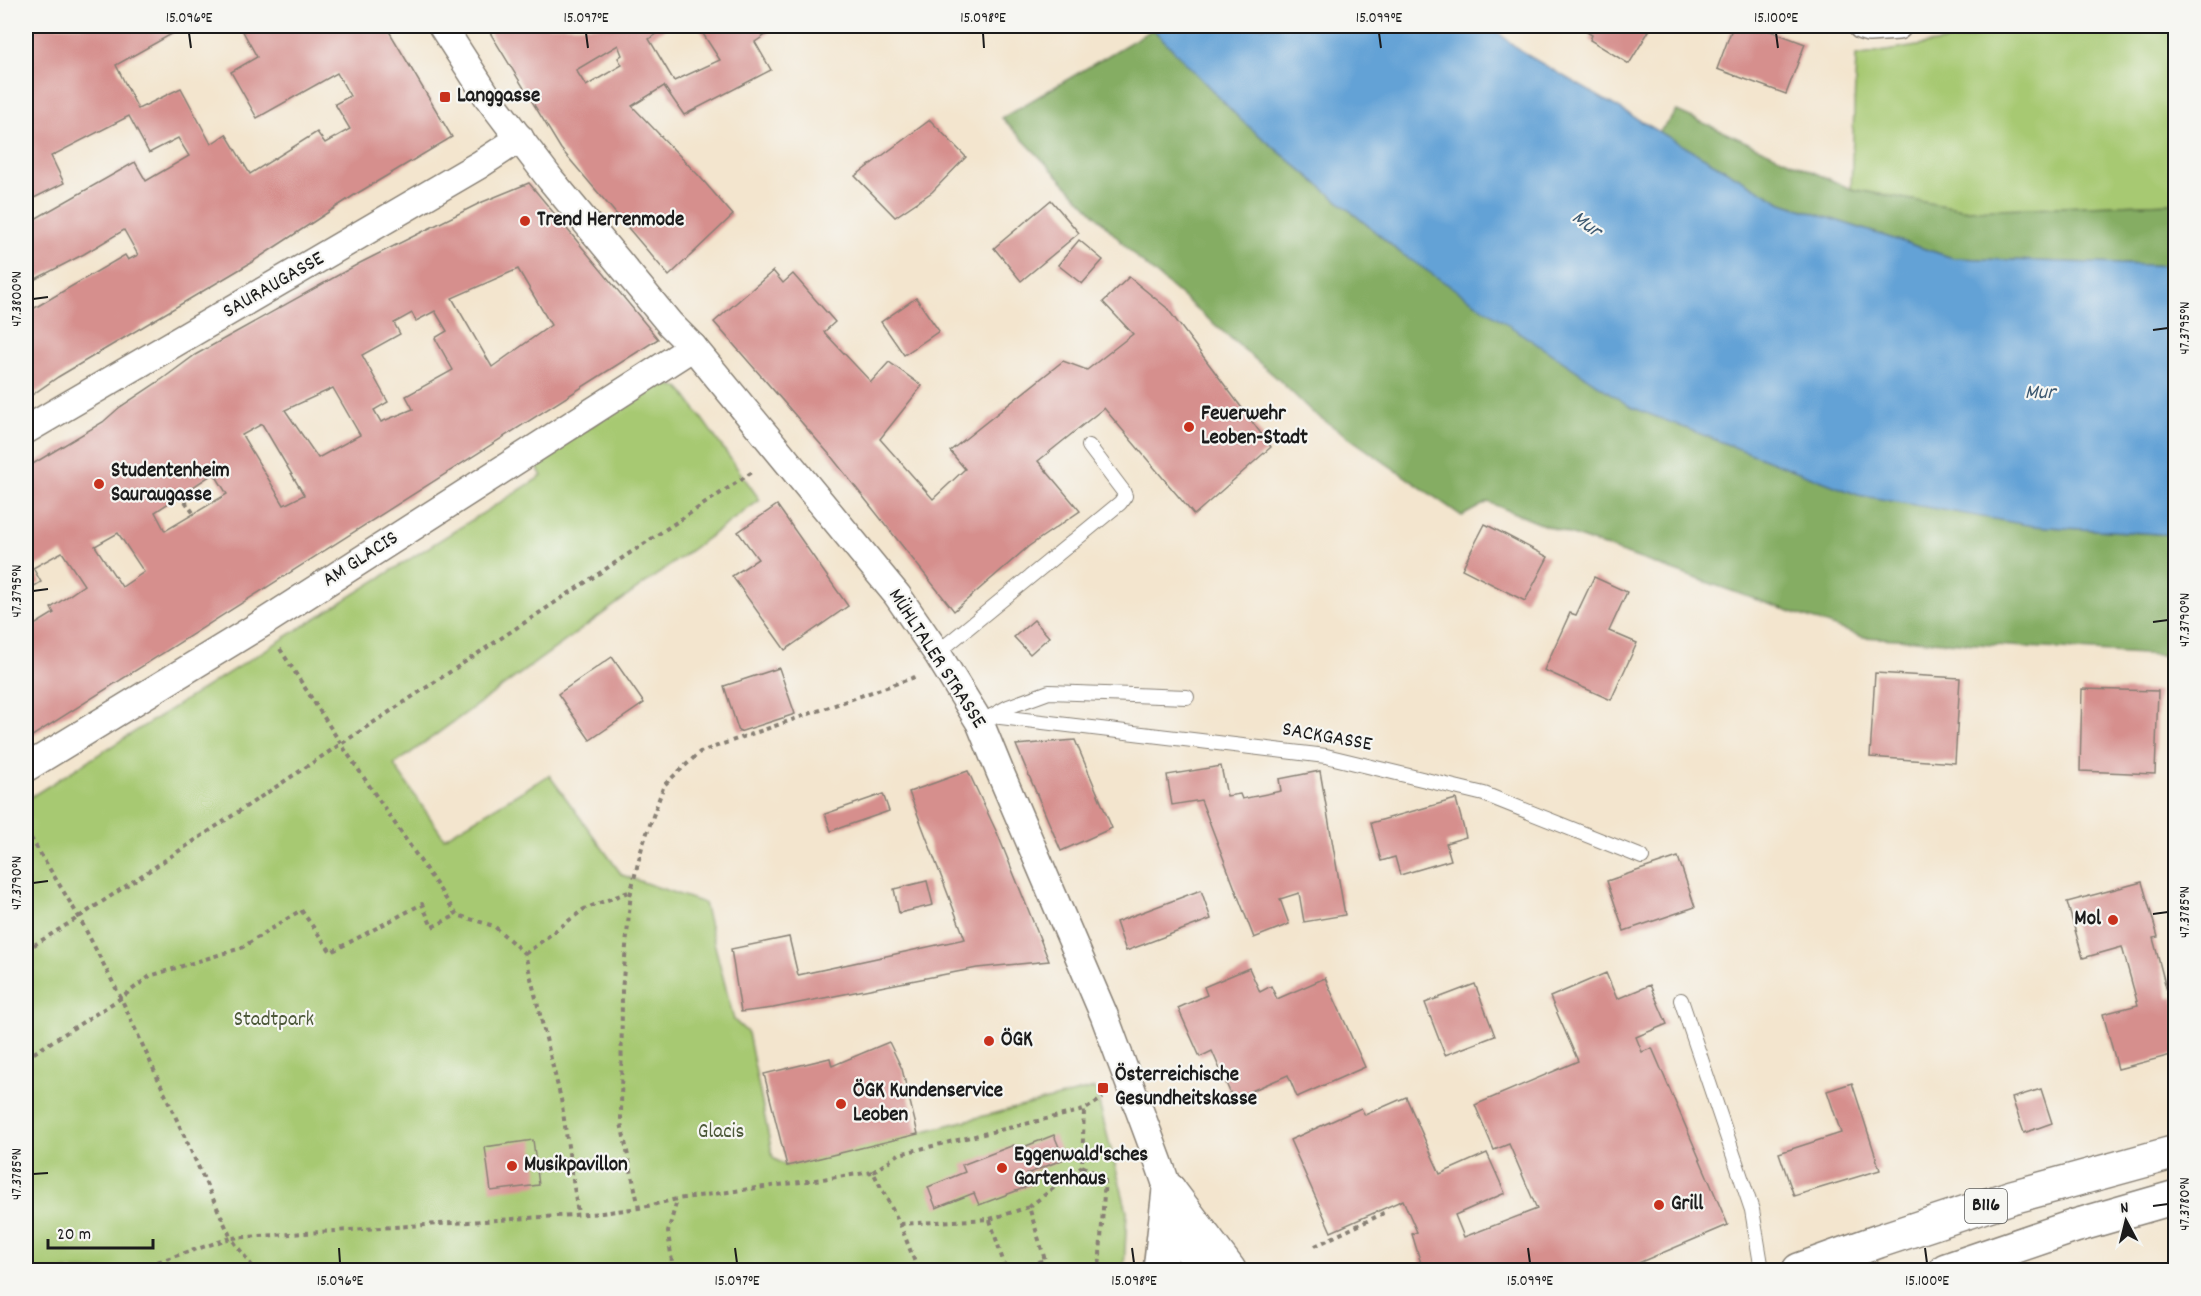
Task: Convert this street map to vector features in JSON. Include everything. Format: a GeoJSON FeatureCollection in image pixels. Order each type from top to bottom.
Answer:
{"type":"FeatureCollection","features":[{"type":"Feature","properties":{"kind":"main road","name":"B116"},"geometry":{"type":"LineString","coordinates":[[1799,1270],[2012,1197],[2175,1152]]}},
{"type":"Feature","properties":{"kind":"main road"},"geometry":{"type":"LineString","coordinates":[[1160,1270],[1169,1190]]}},
{"type":"Feature","properties":{"kind":"main road"},"geometry":{"type":"LineString","coordinates":[[1169,1190],[1229,1270]]}},
{"type":"Feature","properties":{"kind":"main road","name":"B116"},"geometry":{"type":"LineString","coordinates":[[1946,1270],[2075,1226],[2175,1197]]}},
{"type":"Feature","properties":{"kind":"street"},"geometry":{"type":"LineString","coordinates":[[442,26],[487,96],[520,138]]}},
{"type":"Feature","properties":{"kind":"street"},"geometry":{"type":"LineString","coordinates":[[1862,26],[1869,28],[1898,26]]}},
{"type":"Feature","properties":{"kind":"street","name":"MÜHLTALER STRASSE"},"geometry":{"type":"LineString","coordinates":[[520,138],[551,180],[670,324],[693,347],[897,595],[941,660],[986,720],[1104,1015],[1196,1270]]}},
{"type":"Feature","properties":{"kind":"street","name":"SAURAUGASSE"},"geometry":{"type":"LineString","coordinates":[[26,430],[479,165],[520,138]]}},
{"type":"Feature","properties":{"kind":"street","name":"AM GLACIS"},"geometry":{"type":"LineString","coordinates":[[26,768],[263,623],[693,347]]}},
{"type":"Feature","properties":{"kind":"lane"},"geometry":{"type":"LineString","coordinates":[[941,660],[1120,503],[1125,496],[1089,446]]}},
{"type":"Feature","properties":{"kind":"lane"},"geometry":{"type":"LineString","coordinates":[[986,720],[1008,707],[1048,692],[1187,697]]}},
{"type":"Feature","properties":{"kind":"lane","name":"SACKGASSE"},"geometry":{"type":"LineString","coordinates":[[986,720],[1326,756],[1484,794],[1642,857]]}},
{"type":"Feature","properties":{"kind":"lane"},"geometry":{"type":"LineString","coordinates":[[1681,1000],[1752,1210],[1762,1270]]}},
{"type":"Feature","properties":{"kind":"path"},"geometry":{"type":"LineString","coordinates":[[26,950],[780,454]]}},
{"type":"Feature","properties":{"kind":"path"},"geometry":{"type":"LineString","coordinates":[[180,494],[194,514]]}},
{"type":"Feature","properties":{"kind":"path"},"geometry":{"type":"LineString","coordinates":[[263,623],[340,744],[457,915],[494,926],[525,954],[561,1099],[578,1214]]}},
{"type":"Feature","properties":{"kind":"path"},"geometry":{"type":"LineString","coordinates":[[639,1208],[621,1123],[622,991],[631,891],[642,847],[664,785],[700,752],[941,660]]}},
{"type":"Feature","properties":{"kind":"path"},"geometry":{"type":"LineString","coordinates":[[26,830],[79,916],[121,998],[231,1238],[255,1270]]}},
{"type":"Feature","properties":{"kind":"path"},"geometry":{"type":"LineString","coordinates":[[525,954],[584,909],[631,891]]}},
{"type":"Feature","properties":{"kind":"path"},"geometry":{"type":"LineString","coordinates":[[26,1058],[121,998],[150,975],[241,948],[301,910],[331,952],[422,904],[432,927],[457,915]]}},
{"type":"Feature","properties":{"kind":"path"},"geometry":{"type":"LineString","coordinates":[[132,1270],[231,1238],[639,1208],[677,1199],[873,1172],[899,1154],[1084,1110],[1129,1081]]}},
{"type":"Feature","properties":{"kind":"path"},"geometry":{"type":"LineString","coordinates":[[900,1224],[990,1219],[1029,1208],[1082,1166],[1084,1110]]}},
{"type":"Feature","properties":{"kind":"path"},"geometry":{"type":"LineString","coordinates":[[1082,1166],[1105,1178],[1099,1270]]}},
{"type":"Feature","properties":{"kind":"path"},"geometry":{"type":"LineString","coordinates":[[873,1172],[900,1224],[918,1270]]}},
{"type":"Feature","properties":{"kind":"path"},"geometry":{"type":"LineString","coordinates":[[673,1270],[668,1232],[677,1199]]}},
{"type":"Feature","properties":{"kind":"path"},"geometry":{"type":"LineString","coordinates":[[1014,1270],[1029,1268],[1045,1260],[1029,1208]]}},
{"type":"Feature","properties":{"kind":"path"},"geometry":{"type":"LineString","coordinates":[[1315,1246],[1382,1214],[1380,1210]]}},
{"type":"Feature","properties":{"kind":"path"},"geometry":{"type":"LineString","coordinates":[[990,1219],[1006,1270]]}},
{"type":"Feature","properties":{"kind":"green space"},"geometry":{"type":"Polygon","coordinates":[[[2008,26],[2175,26],[2175,203],[1968,210],[1851,189],[1856,56],[1972,37],[2008,26]]]}},
{"type":"Feature","properties":{"kind":"green space"},"geometry":{"type":"Polygon","coordinates":[[[1153,29],[1241,120],[1402,254],[2033,526],[2175,535],[2175,656],[1863,637],[1541,524],[1488,502],[1462,516],[1312,412],[1277,378],[1136,257],[1002,118],[1153,29]]]}},
{"type":"Feature","properties":{"kind":"green space"},"geometry":{"type":"Polygon","coordinates":[[[1677,111],[1851,189],[1968,210],[2175,203],[2175,266],[1953,258],[1782,203],[1659,132],[1677,111]]]}},
{"type":"Feature","properties":{"kind":"green space","name":"Stadtpark"},"geometry":{"type":"Polygon","coordinates":[[[660,382],[680,388],[760,500],[394,765],[444,838],[549,775],[622,875],[704,903],[734,1020],[748,1033],[773,1158],[786,1166],[1095,1088],[1127,1211],[1124,1270],[26,1270],[26,800],[542,476],[534,462],[660,382]]]}},
{"type":"Feature","properties":{"kind":"water","name":"Mur"},"geometry":{"type":"Polygon","coordinates":[[[1150,26],[1490,26],[1522,52],[1782,203],[1953,258],[2175,266],[2175,535],[2033,526],[1858,495],[1631,407],[1402,254],[1241,120],[1150,26]]]}},
{"type":"Feature","properties":{"kind":"building"},"geometry":{"type":"Polygon","coordinates":[[[26,26],[186,26],[116,65],[138,109],[181,88],[211,144],[226,134],[250,174],[317,132],[325,143],[350,129],[335,104],[350,96],[337,73],[257,118],[231,72],[257,57],[240,26],[386,26],[452,137],[356,194],[252,262],[58,377],[26,399],[26,313],[125,255],[128,260],[138,255],[124,230],[26,284],[26,224],[135,162],[146,181],[189,156],[178,138],[149,153],[129,116],[51,156],[64,183],[26,202],[26,26]]]}},
{"type":"Feature","properties":{"kind":"building"},"geometry":{"type":"Polygon","coordinates":[[[486,26],[669,26],[649,39],[674,81],[720,60],[698,26],[779,26],[755,42],[771,70],[684,115],[664,86],[632,106],[733,215],[669,276],[561,149],[486,26]],[[618,45],[576,70],[586,86],[622,65],[618,58],[622,55],[618,45]]]}},
{"type":"Feature","properties":{"kind":"building"},"geometry":{"type":"Polygon","coordinates":[[[1577,26],[1652,26],[1629,64],[1590,40],[1592,35],[1577,26]]]}},
{"type":"Feature","properties":{"kind":"building"},"geometry":{"type":"Polygon","coordinates":[[[1733,26],[1757,26],[1805,44],[1786,94],[1717,69],[1733,26]]]}},
{"type":"Feature","properties":{"kind":"building"},"geometry":{"type":"Polygon","coordinates":[[[930,120],[966,157],[932,192],[895,217],[855,176],[930,120]]]}},
{"type":"Feature","properties":{"kind":"building"},"geometry":{"type":"Polygon","coordinates":[[[529,183],[658,339],[26,740],[26,630],[54,613],[51,608],[84,585],[62,552],[33,568],[41,582],[26,591],[26,468],[103,422],[120,407],[195,355],[360,263],[480,203],[529,183]],[[518,269],[452,298],[492,367],[551,325],[518,269]],[[435,311],[416,321],[412,313],[394,323],[400,334],[362,355],[388,402],[374,410],[381,422],[413,409],[406,396],[453,370],[435,338],[447,331],[435,311]],[[333,388],[285,410],[318,458],[360,435],[333,388]],[[262,424],[242,435],[284,505],[304,495],[262,424]],[[214,473],[155,512],[165,531],[227,494],[214,473]],[[118,533],[95,546],[122,587],[144,572],[118,533]]]}},
{"type":"Feature","properties":{"kind":"building"},"geometry":{"type":"Polygon","coordinates":[[[1051,200],[1079,233],[1021,281],[994,248],[1051,200]]]}},
{"type":"Feature","properties":{"kind":"building"},"geometry":{"type":"Polygon","coordinates":[[[1079,240],[1103,260],[1082,284],[1058,265],[1079,240]]]}},
{"type":"Feature","properties":{"kind":"building"},"geometry":{"type":"Polygon","coordinates":[[[773,271],[783,283],[793,274],[835,322],[824,332],[871,382],[889,362],[922,386],[880,439],[933,499],[965,469],[950,451],[1063,361],[1087,370],[1133,334],[1103,302],[1129,277],[1167,308],[1271,447],[1194,515],[1104,408],[1038,461],[1080,511],[1029,546],[954,611],[830,455],[714,322],[773,271]]]}},
{"type":"Feature","properties":{"kind":"building"},"geometry":{"type":"Polygon","coordinates":[[[916,298],[939,331],[904,355],[881,322],[916,298]]]}},
{"type":"Feature","properties":{"kind":"building"},"geometry":{"type":"Polygon","coordinates":[[[777,505],[848,606],[785,650],[732,576],[758,559],[738,532],[777,505]]]}},
{"type":"Feature","properties":{"kind":"building"},"geometry":{"type":"Polygon","coordinates":[[[1485,524],[1548,557],[1525,601],[1462,569],[1485,524]]]}},
{"type":"Feature","properties":{"kind":"building"},"geometry":{"type":"Polygon","coordinates":[[[1594,577],[1627,592],[1609,631],[1637,643],[1611,700],[1544,670],[1570,613],[1576,615],[1594,577]]]}},
{"type":"Feature","properties":{"kind":"building"},"geometry":{"type":"Polygon","coordinates":[[[1034,620],[1049,637],[1030,654],[1014,637],[1034,620]]]}},
{"type":"Feature","properties":{"kind":"building"},"geometry":{"type":"Polygon","coordinates":[[[612,657],[644,703],[590,740],[558,694],[612,657]]]}},
{"type":"Feature","properties":{"kind":"building"},"geometry":{"type":"Polygon","coordinates":[[[779,668],[795,714],[739,732],[724,686],[779,668]]]}},
{"type":"Feature","properties":{"kind":"building"},"geometry":{"type":"Polygon","coordinates":[[[1875,673],[1960,678],[1955,763],[1870,757],[1875,673]]]}},
{"type":"Feature","properties":{"kind":"building"},"geometry":{"type":"Polygon","coordinates":[[[2082,689],[2158,691],[2155,774],[2080,771],[2082,689]]]}},
{"type":"Feature","properties":{"kind":"building"},"geometry":{"type":"Polygon","coordinates":[[[1075,740],[1112,828],[1061,851],[1016,745],[1075,740]]]}},
{"type":"Feature","properties":{"kind":"building"},"geometry":{"type":"Polygon","coordinates":[[[1221,766],[1227,796],[1240,794],[1242,799],[1281,791],[1279,779],[1320,771],[1345,915],[1304,922],[1299,893],[1280,899],[1289,924],[1254,938],[1201,800],[1172,805],[1167,775],[1221,766]]]}},
{"type":"Feature","properties":{"kind":"building"},"geometry":{"type":"Polygon","coordinates":[[[968,771],[998,835],[1049,961],[977,968],[773,1008],[741,1012],[731,949],[789,937],[798,975],[965,939],[909,792],[968,771]]]}},
{"type":"Feature","properties":{"kind":"building"},"geometry":{"type":"Polygon","coordinates":[[[883,794],[889,811],[831,831],[825,814],[883,794]]]}},
{"type":"Feature","properties":{"kind":"building"},"geometry":{"type":"Polygon","coordinates":[[[1456,799],[1466,837],[1446,843],[1451,860],[1400,875],[1395,857],[1381,861],[1371,823],[1456,799]]]}},
{"type":"Feature","properties":{"kind":"building"},"geometry":{"type":"Polygon","coordinates":[[[1678,857],[1695,907],[1624,931],[1607,881],[1678,857]]]}},
{"type":"Feature","properties":{"kind":"building"},"geometry":{"type":"Polygon","coordinates":[[[927,881],[933,905],[899,913],[894,889],[927,881]]]}},
{"type":"Feature","properties":{"kind":"building"},"geometry":{"type":"Polygon","coordinates":[[[2142,882],[2158,937],[2153,938],[2169,999],[2175,997],[2175,1054],[2118,1069],[2103,1014],[2138,1005],[2122,947],[2083,958],[2067,902],[2142,882]]]}},
{"type":"Feature","properties":{"kind":"building"},"geometry":{"type":"Polygon","coordinates":[[[1201,890],[1211,919],[1126,951],[1116,922],[1201,890]]]}},
{"type":"Feature","properties":{"kind":"building"},"geometry":{"type":"Polygon","coordinates":[[[1249,968],[1260,992],[1271,986],[1277,999],[1325,978],[1365,1067],[1297,1097],[1288,1075],[1233,1099],[1212,1051],[1200,1057],[1178,1008],[1207,995],[1204,987],[1249,968]]]}},
{"type":"Feature","properties":{"kind":"building"},"geometry":{"type":"Polygon","coordinates":[[[1606,973],[1617,999],[1650,985],[1667,1024],[1636,1037],[1642,1052],[1652,1048],[1728,1225],[1622,1270],[1423,1270],[1412,1234],[1417,1232],[1403,1200],[1331,1232],[1290,1140],[1361,1108],[1365,1115],[1406,1097],[1440,1174],[1487,1153],[1505,1193],[1455,1215],[1464,1237],[1537,1209],[1509,1144],[1494,1150],[1475,1105],[1578,1061],[1550,997],[1606,973]]]}},
{"type":"Feature","properties":{"kind":"building"},"geometry":{"type":"Polygon","coordinates":[[[1475,984],[1495,1036],[1445,1055],[1425,1003],[1475,984]]]}},
{"type":"Feature","properties":{"kind":"building","name":"ÖGK Kundenservice Leoben"},"geometry":{"type":"Polygon","coordinates":[[[889,1042],[902,1069],[918,1134],[787,1166],[764,1074],[830,1058],[832,1066],[889,1042]]]}},
{"type":"Feature","properties":{"kind":"building"},"geometry":{"type":"Polygon","coordinates":[[[1852,1083],[1880,1170],[1794,1196],[1779,1153],[1841,1133],[1827,1091],[1852,1083]]]}},
{"type":"Feature","properties":{"kind":"building"},"geometry":{"type":"Polygon","coordinates":[[[2041,1089],[2052,1123],[2024,1133],[2012,1098],[2041,1089]]]}},
{"type":"Feature","properties":{"kind":"building","name":"Eggenwald'sches Gartenhaus"},"geometry":{"type":"Polygon","coordinates":[[[1054,1135],[1064,1159],[1027,1174],[1032,1185],[979,1205],[974,1193],[936,1208],[928,1187],[965,1172],[962,1165],[1014,1145],[1016,1150],[1054,1135]]]}},
{"type":"Feature","properties":{"kind":"building","name":"Musikpavillon"},"geometry":{"type":"Polygon","coordinates":[[[533,1140],[539,1185],[491,1191],[485,1147],[533,1140]]]}},
{"type":"Feature","properties":{"kind":"place","name":"Langgasse"},"geometry":{"type":"Point","coordinates":[445,97]}},
{"type":"Feature","properties":{"kind":"place","name":"Trend Herrenmode"},"geometry":{"type":"Point","coordinates":[525,221]}},
{"type":"Feature","properties":{"kind":"place","name":"Feuerwehr Leoben-Stadt"},"geometry":{"type":"Point","coordinates":[1189,427]}},
{"type":"Feature","properties":{"kind":"place","name":"Studentenheim Sauraugasse"},"geometry":{"type":"Point","coordinates":[99,484]}},
{"type":"Feature","properties":{"kind":"place","name":"Mol"},"geometry":{"type":"Point","coordinates":[2113,920]}},
{"type":"Feature","properties":{"kind":"place","name":"ÖGK"},"geometry":{"type":"Point","coordinates":[989,1041]}},
{"type":"Feature","properties":{"kind":"place","name":"Österreichische Gesundheitskasse"},"geometry":{"type":"Point","coordinates":[1103,1088]}},
{"type":"Feature","properties":{"kind":"place","name":"ÖGK Kundenservice Leoben"},"geometry":{"type":"Point","coordinates":[841,1104]}},
{"type":"Feature","properties":{"kind":"place","name":"Musikpavillon"},"geometry":{"type":"Point","coordinates":[512,1166]}},
{"type":"Feature","properties":{"kind":"place","name":"Eggenwald'sches Gartenhaus"},"geometry":{"type":"Point","coordinates":[1002,1168]}},
{"type":"Feature","properties":{"kind":"place","name":"Grill"},"geometry":{"type":"Point","coordinates":[1659,1205]}},
{"type":"Feature","properties":{"kind":"park label","name":"Glacis"},"geometry":{"type":"Point","coordinates":[721,1133]}}]}
